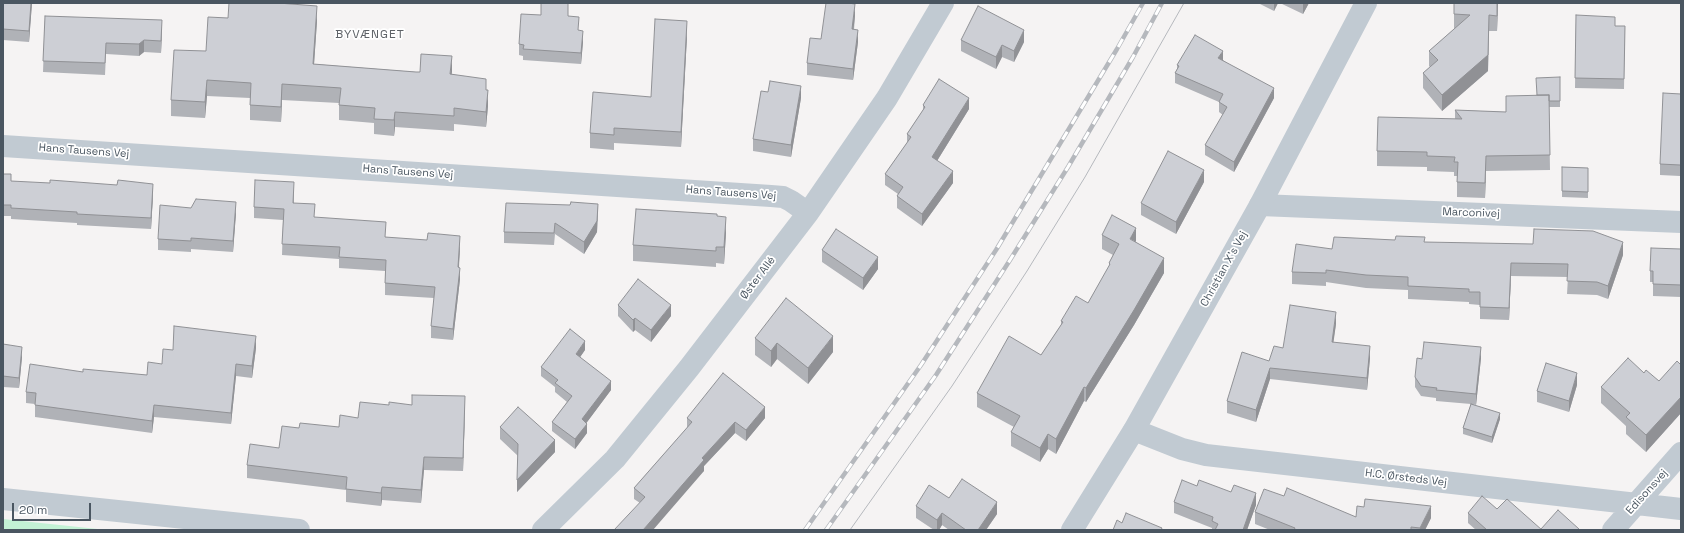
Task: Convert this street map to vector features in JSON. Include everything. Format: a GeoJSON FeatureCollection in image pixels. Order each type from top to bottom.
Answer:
{"type":"FeatureCollection","features":[{"type":"Feature","properties":{"kind":"street","name":"Øster Allé"},"geometry":{"type":"LineString","coordinates":[[543,530],[615,459],[689,368],[808,213],[887,98],[943,3]]}},
{"type":"Feature","properties":{"kind":"street","name":"Christian X's Vej"},"geometry":{"type":"LineString","coordinates":[[1072,530],[1134,430],[1260,205],[1366,3]]}},
{"type":"Feature","properties":{"kind":"street","name":"Hans Tausens Vej"},"geometry":{"type":"LineString","coordinates":[[3,146],[771,196],[783,197],[808,213]]}},
{"type":"Feature","properties":{"kind":"street","name":"Marconivej"},"geometry":{"type":"LineString","coordinates":[[1260,205],[1681,222]]}},
{"type":"Feature","properties":{"kind":"street","name":"H.C. Ørsteds Vej"},"geometry":{"type":"LineString","coordinates":[[1134,430],[1182,449],[1206,455],[1681,509]]}},
{"type":"Feature","properties":{"kind":"street","name":"Edisonsvej"},"geometry":{"type":"LineString","coordinates":[[1613,530],[1681,453]]}},
{"type":"Feature","properties":{"kind":"street"},"geometry":{"type":"LineString","coordinates":[[3,499],[299,530]]}},
{"type":"Feature","properties":{"kind":"green space"},"geometry":{"type":"Polygon","coordinates":[[[3,519],[107,530],[3,530],[3,519]]]}},
{"type":"Feature","properties":{"kind":"building"},"geometry":{"type":"Polygon","coordinates":[[[3,3],[31,3],[29,31],[3,29],[3,3]]]}},
{"type":"Feature","properties":{"kind":"building"},"geometry":{"type":"Polygon","coordinates":[[[229,3],[278,3],[317,6],[313,64],[420,72],[421,54],[452,56],[450,74],[486,79],[486,90],[488,90],[486,112],[454,108],[454,116],[395,112],[394,120],[374,119],[375,108],[339,105],[341,88],[282,84],[281,107],[250,105],[251,83],[207,80],[205,102],[171,100],[174,50],[206,51],[208,17],[228,18],[229,3]]]}},
{"type":"Feature","properties":{"kind":"building"},"geometry":{"type":"Polygon","coordinates":[[[541,3],[568,3],[568,16],[579,17],[578,30],[583,31],[581,53],[523,49],[524,45],[519,44],[521,14],[541,15],[541,3]]]}},
{"type":"Feature","properties":{"kind":"building"},"geometry":{"type":"Polygon","coordinates":[[[826,3],[855,4],[852,29],[858,30],[853,69],[807,63],[810,38],[821,39],[826,3]]]}},
{"type":"Feature","properties":{"kind":"building"},"geometry":{"type":"Polygon","coordinates":[[[1454,3],[1497,3],[1497,16],[1489,15],[1488,55],[1442,95],[1423,73],[1438,60],[1429,51],[1470,15],[1454,14],[1454,3]]]}},
{"type":"Feature","properties":{"kind":"building"},"geometry":{"type":"Polygon","coordinates":[[[978,6],[1024,30],[1014,51],[1002,45],[996,57],[961,40],[978,6]]]}},
{"type":"Feature","properties":{"kind":"building"},"geometry":{"type":"Polygon","coordinates":[[[1576,15],[1615,17],[1615,26],[1625,26],[1624,79],[1575,78],[1576,15]]]}},
{"type":"Feature","properties":{"kind":"building"},"geometry":{"type":"Polygon","coordinates":[[[45,16],[162,20],[161,41],[144,40],[139,44],[106,43],[105,63],[43,61],[45,16]]]}},
{"type":"Feature","properties":{"kind":"building"},"geometry":{"type":"Polygon","coordinates":[[[655,19],[687,21],[681,132],[614,128],[614,135],[590,133],[593,92],[651,97],[655,19]]]}},
{"type":"Feature","properties":{"kind":"building"},"geometry":{"type":"Polygon","coordinates":[[[1195,35],[1223,51],[1218,58],[1274,88],[1234,162],[1205,145],[1227,107],[1219,102],[1223,94],[1175,73],[1179,66],[1177,65],[1195,35]]]}},
{"type":"Feature","properties":{"kind":"building"},"geometry":{"type":"Polygon","coordinates":[[[1560,77],[1560,101],[1549,101],[1549,95],[1537,95],[1536,78],[1560,77]]]}},
{"type":"Feature","properties":{"kind":"building"},"geometry":{"type":"Polygon","coordinates":[[[939,79],[969,98],[932,157],[953,171],[922,214],[897,196],[903,187],[885,174],[911,137],[907,134],[925,107],[923,105],[939,79]]]}},
{"type":"Feature","properties":{"kind":"building"},"geometry":{"type":"Polygon","coordinates":[[[770,81],[801,86],[791,145],[753,139],[761,91],[768,92],[770,81]]]}},
{"type":"Feature","properties":{"kind":"building"},"geometry":{"type":"Polygon","coordinates":[[[1663,93],[1681,94],[1681,166],[1660,164],[1663,93]]]}},
{"type":"Feature","properties":{"kind":"building"},"geometry":{"type":"Polygon","coordinates":[[[1549,95],[1550,155],[1486,156],[1485,183],[1457,182],[1458,162],[1454,162],[1455,157],[1427,156],[1427,152],[1377,151],[1378,117],[1462,119],[1455,110],[1506,112],[1506,96],[1549,95]]]}},
{"type":"Feature","properties":{"kind":"building"},"geometry":{"type":"Polygon","coordinates":[[[1168,151],[1204,170],[1176,222],[1141,203],[1168,151]]]}},
{"type":"Feature","properties":{"kind":"building"},"geometry":{"type":"Polygon","coordinates":[[[1562,167],[1588,168],[1588,192],[1562,191],[1562,167]]]}},
{"type":"Feature","properties":{"kind":"building"},"geometry":{"type":"Polygon","coordinates":[[[3,174],[11,174],[11,181],[50,183],[50,180],[117,185],[118,180],[153,184],[151,218],[77,214],[77,212],[11,208],[11,205],[3,205],[3,174]]]}},
{"type":"Feature","properties":{"kind":"building"},"geometry":{"type":"Polygon","coordinates":[[[255,180],[294,182],[293,203],[315,204],[314,217],[386,222],[385,237],[427,240],[428,233],[460,236],[458,267],[460,268],[453,329],[431,326],[435,287],[385,283],[386,260],[339,257],[340,247],[282,244],[284,209],[254,207],[255,180]]]}},
{"type":"Feature","properties":{"kind":"building"},"geometry":{"type":"Polygon","coordinates":[[[196,199],[236,202],[233,241],[191,238],[191,241],[158,239],[160,205],[191,208],[196,199]]]}},
{"type":"Feature","properties":{"kind":"building"},"geometry":{"type":"Polygon","coordinates":[[[571,202],[598,204],[597,221],[584,242],[555,223],[554,233],[504,232],[506,203],[570,205],[571,202]]]}},
{"type":"Feature","properties":{"kind":"building"},"geometry":{"type":"Polygon","coordinates":[[[636,209],[717,214],[717,216],[726,217],[724,247],[716,247],[716,251],[633,245],[636,209]]]}},
{"type":"Feature","properties":{"kind":"building"},"geometry":{"type":"Polygon","coordinates":[[[1112,215],[1136,228],[1130,239],[1164,258],[1086,388],[1084,387],[1056,439],[1048,434],[1040,448],[1011,432],[1020,416],[977,393],[1009,336],[1041,355],[1063,322],[1061,321],[1076,296],[1088,303],[1110,264],[1109,263],[1119,244],[1102,235],[1112,215]]]}},
{"type":"Feature","properties":{"kind":"building"},"geometry":{"type":"Polygon","coordinates":[[[836,229],[878,257],[863,278],[822,250],[836,229]]]}},
{"type":"Feature","properties":{"kind":"building"},"geometry":{"type":"Polygon","coordinates":[[[1534,229],[1593,231],[1623,242],[1608,286],[1597,282],[1567,281],[1568,264],[1511,263],[1509,308],[1480,307],[1480,292],[1469,292],[1469,289],[1408,286],[1408,277],[1366,275],[1326,270],[1326,273],[1292,272],[1296,244],[1332,249],[1334,237],[1395,240],[1396,236],[1425,237],[1424,242],[1533,244],[1534,229]]]}},
{"type":"Feature","properties":{"kind":"building"},"geometry":{"type":"Polygon","coordinates":[[[1651,248],[1681,249],[1681,285],[1653,284],[1653,271],[1650,271],[1651,248]]]}},
{"type":"Feature","properties":{"kind":"building"},"geometry":{"type":"Polygon","coordinates":[[[638,279],[671,305],[651,330],[635,318],[633,320],[618,305],[638,279]]]}},
{"type":"Feature","properties":{"kind":"building"},"geometry":{"type":"Polygon","coordinates":[[[786,298],[833,336],[808,368],[777,343],[771,351],[755,338],[786,298]]]}},
{"type":"Feature","properties":{"kind":"building"},"geometry":{"type":"Polygon","coordinates":[[[1290,305],[1336,312],[1332,342],[1370,346],[1367,378],[1270,368],[1256,410],[1227,401],[1242,352],[1269,361],[1274,346],[1283,348],[1290,305]]]}},
{"type":"Feature","properties":{"kind":"building"},"geometry":{"type":"Polygon","coordinates":[[[174,326],[256,336],[252,366],[236,364],[231,413],[154,405],[152,421],[35,405],[36,393],[26,392],[30,364],[83,372],[83,369],[147,375],[148,362],[162,364],[163,349],[173,350],[174,326]]]}},
{"type":"Feature","properties":{"kind":"building"},"geometry":{"type":"Polygon","coordinates":[[[570,329],[585,341],[576,354],[611,381],[582,419],[587,424],[575,439],[552,422],[572,396],[555,383],[558,380],[541,367],[570,329]]]}},
{"type":"Feature","properties":{"kind":"building"},"geometry":{"type":"Polygon","coordinates":[[[1424,342],[1481,347],[1476,394],[1436,390],[1437,388],[1421,386],[1415,377],[1417,358],[1422,359],[1424,342]]]}},
{"type":"Feature","properties":{"kind":"building"},"geometry":{"type":"Polygon","coordinates":[[[3,344],[22,347],[19,378],[3,376],[3,344]]]}},
{"type":"Feature","properties":{"kind":"building"},"geometry":{"type":"Polygon","coordinates":[[[1628,358],[1644,373],[1646,370],[1659,381],[1677,361],[1681,365],[1681,397],[1646,435],[1626,417],[1630,413],[1601,387],[1628,358]]]}},
{"type":"Feature","properties":{"kind":"building"},"geometry":{"type":"Polygon","coordinates":[[[1546,363],[1577,373],[1569,401],[1537,391],[1546,363]]]}},
{"type":"Feature","properties":{"kind":"building"},"geometry":{"type":"Polygon","coordinates":[[[723,373],[765,407],[746,430],[735,422],[702,458],[704,460],[643,530],[614,530],[645,497],[634,488],[692,422],[687,418],[723,373]]]}},
{"type":"Feature","properties":{"kind":"building"},"geometry":{"type":"Polygon","coordinates":[[[412,395],[465,396],[463,458],[424,457],[421,490],[382,487],[381,493],[346,489],[347,477],[247,465],[250,444],[279,448],[282,426],[299,428],[300,423],[339,427],[340,415],[358,418],[360,402],[389,405],[389,402],[412,405],[412,395]]]}},
{"type":"Feature","properties":{"kind":"building"},"geometry":{"type":"Polygon","coordinates":[[[1471,404],[1500,413],[1492,437],[1463,428],[1471,404]]]}},
{"type":"Feature","properties":{"kind":"building"},"geometry":{"type":"Polygon","coordinates":[[[518,407],[555,440],[517,480],[518,444],[500,427],[518,407]]]}},
{"type":"Feature","properties":{"kind":"building"},"geometry":{"type":"Polygon","coordinates":[[[962,479],[997,502],[978,530],[966,530],[942,513],[937,520],[916,506],[929,485],[949,498],[962,479]]]}},
{"type":"Feature","properties":{"kind":"building"},"geometry":{"type":"Polygon","coordinates":[[[1182,480],[1197,486],[1199,480],[1231,492],[1234,485],[1256,493],[1243,530],[1215,530],[1218,524],[1212,521],[1213,517],[1174,502],[1182,480]]]}},
{"type":"Feature","properties":{"kind":"building"},"geometry":{"type":"Polygon","coordinates":[[[1287,488],[1356,517],[1357,506],[1364,507],[1365,499],[1431,506],[1420,528],[1411,527],[1411,530],[1294,530],[1295,528],[1255,512],[1264,489],[1284,496],[1287,488]]]}},
{"type":"Feature","properties":{"kind":"building"},"geometry":{"type":"Polygon","coordinates":[[[1482,496],[1497,509],[1507,499],[1542,530],[1487,530],[1468,513],[1482,496]]]}},
{"type":"Feature","properties":{"kind":"building"},"geometry":{"type":"Polygon","coordinates":[[[1558,510],[1579,529],[1542,530],[1541,529],[1558,510]]]}},
{"type":"Feature","properties":{"kind":"building"},"geometry":{"type":"Polygon","coordinates":[[[1126,513],[1162,528],[1161,530],[1113,530],[1117,520],[1122,523],[1126,513]]]}},
{"type":"Feature","properties":{"kind":"tram line"},"geometry":{"type":"LineString","coordinates":[[850,530],[952,386],[1027,271],[1085,177],[1184,3]]}},
{"type":"Feature","properties":{"kind":"railway"},"geometry":{"type":"LineString","coordinates":[[805,530],[921,365],[996,250],[1143,3]]}},
{"type":"Feature","properties":{"kind":"railway"},"geometry":{"type":"LineString","coordinates":[[826,530],[936,375],[1010,260],[1068,167],[1133,57],[1162,3]]}},
{"type":"Feature","properties":{"kind":"district","name":"BYVÆNGET"},"geometry":{"type":"Point","coordinates":[370,35]}}]}
